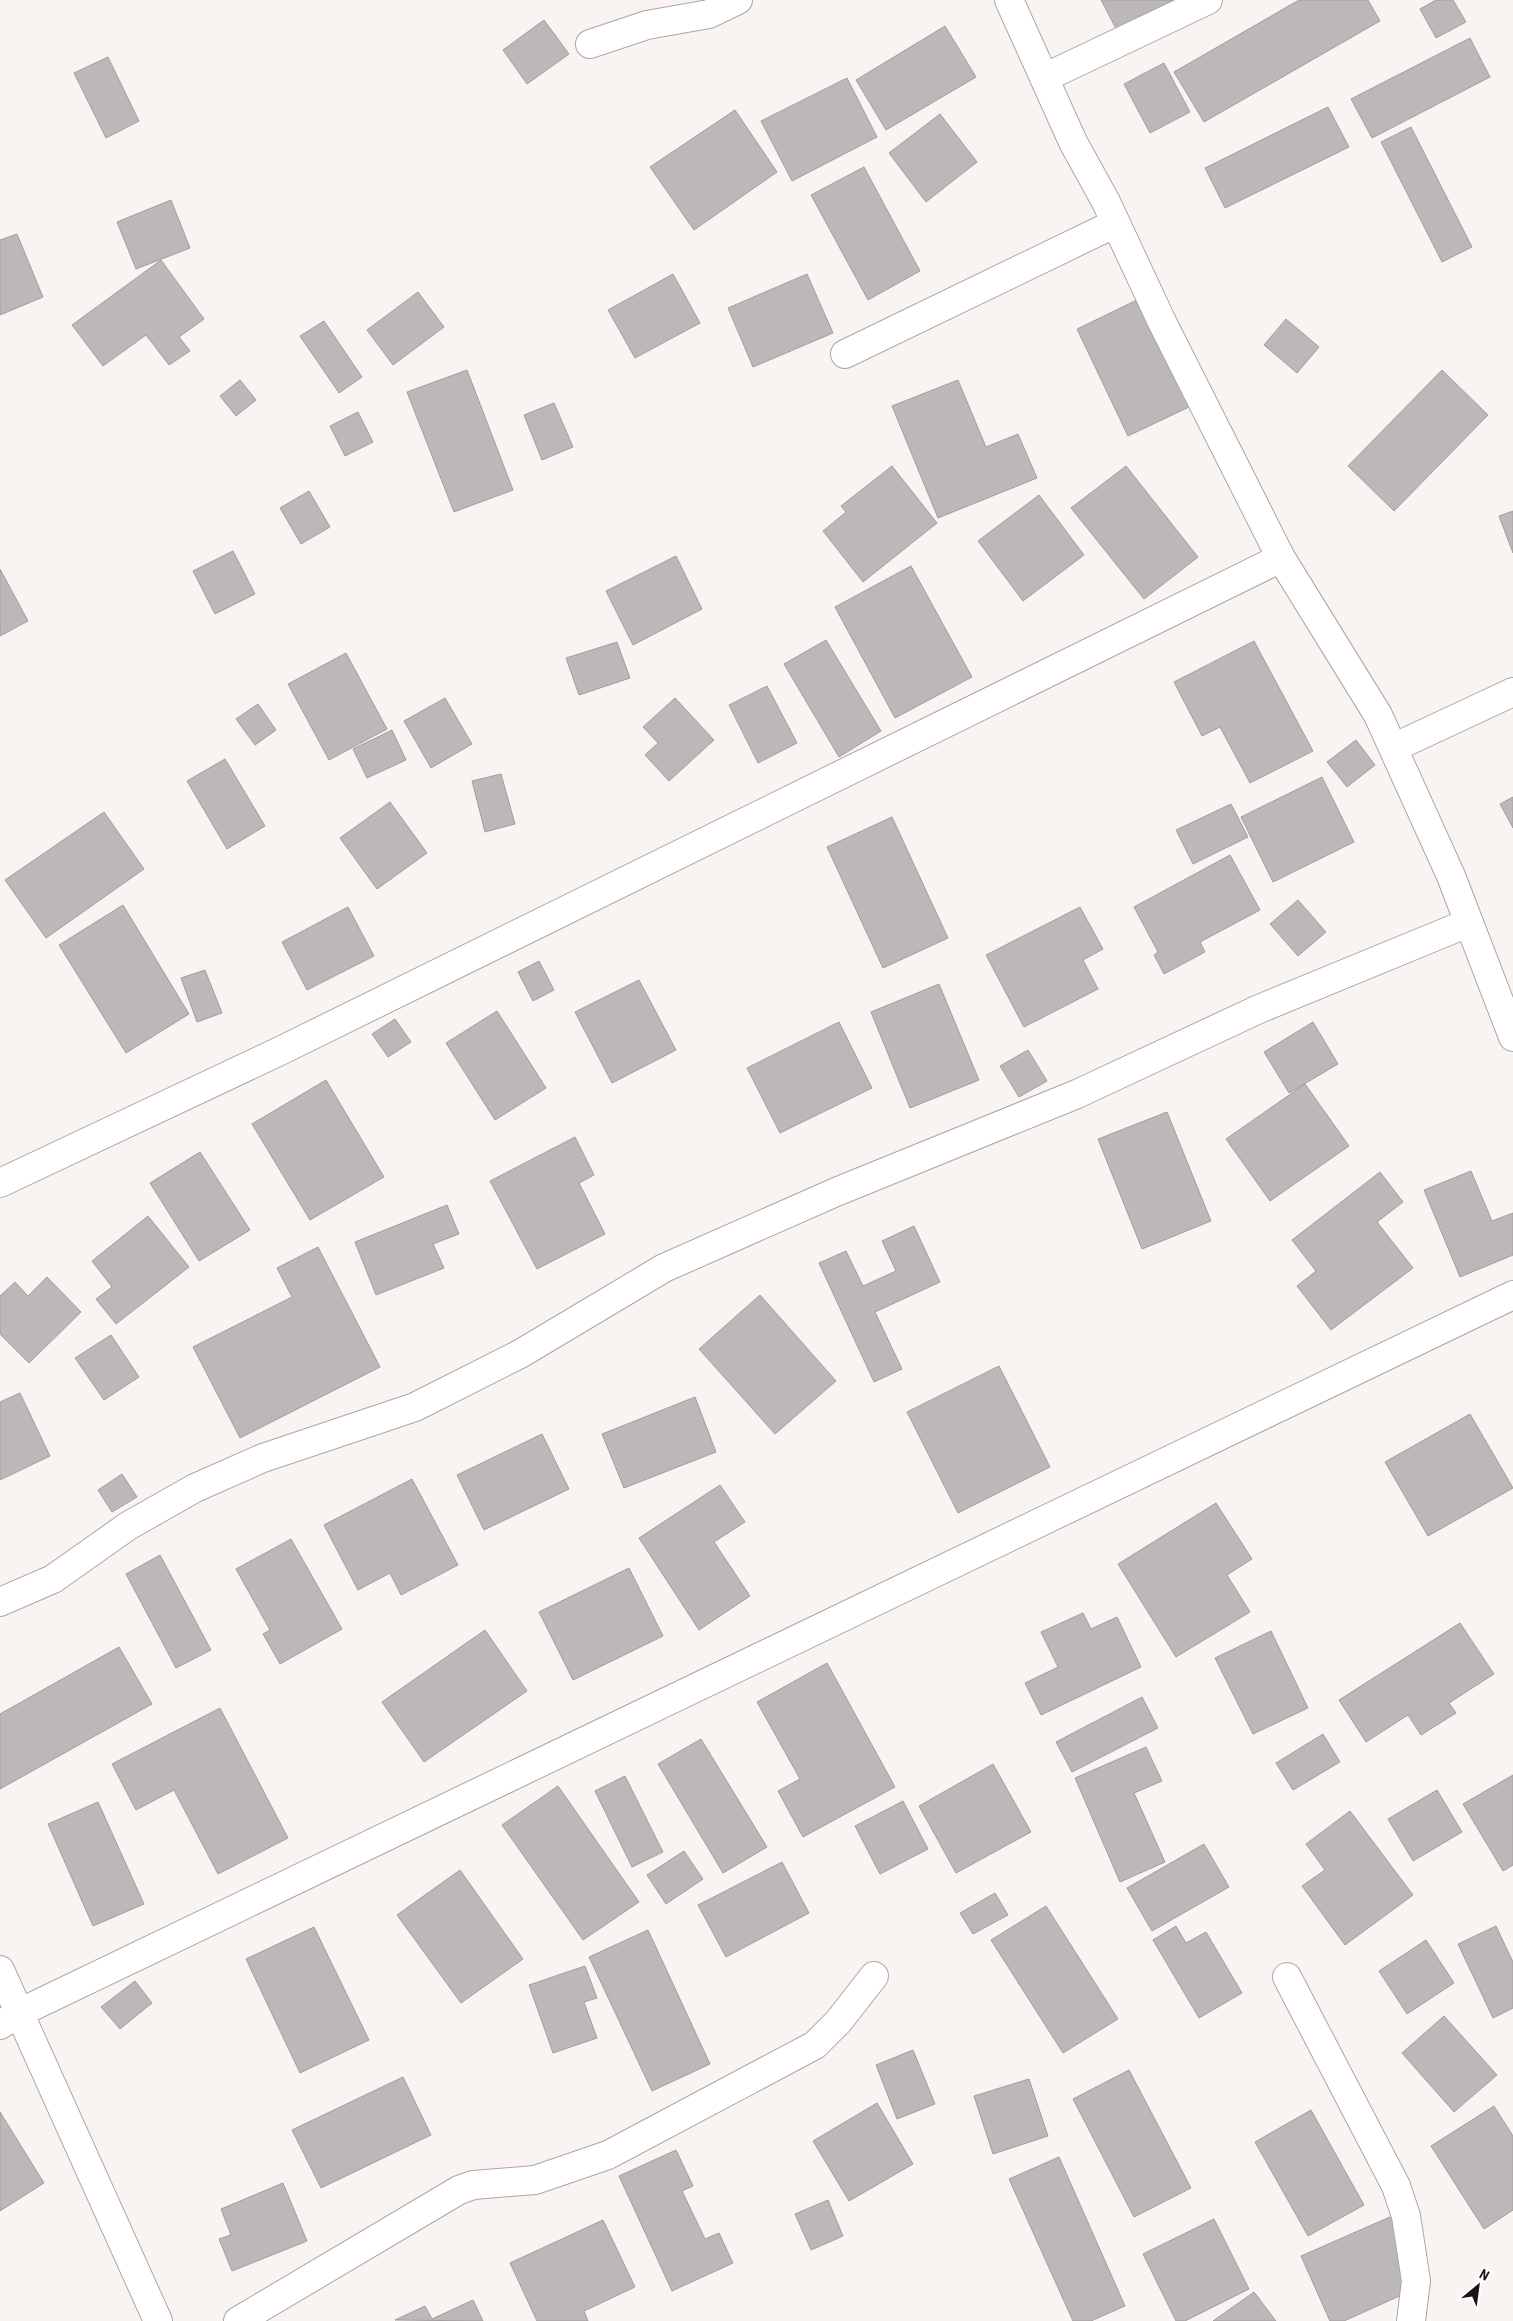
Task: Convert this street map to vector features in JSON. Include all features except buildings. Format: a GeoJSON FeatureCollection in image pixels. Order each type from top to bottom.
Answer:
{"type":"FeatureCollection","features":[{"type":"Feature","properties":{"kind":"street"},"geometry":{"type":"LineString","coordinates":[[590,44],[647,25],[709,14],[738,0]]}},
{"type":"Feature","properties":{"kind":"street"},"geometry":{"type":"LineString","coordinates":[[1010,0],[1073,142],[1116,223],[1162,322],[1281,558],[1378,715],[1451,876],[1513,1037]]}},
{"type":"Feature","properties":{"kind":"street"},"geometry":{"type":"LineString","coordinates":[[1044,78],[1208,0]]}},
{"type":"Feature","properties":{"kind":"street"},"geometry":{"type":"LineString","coordinates":[[845,354],[1116,223]]}},
{"type":"Feature","properties":{"kind":"street"},"geometry":{"type":"LineString","coordinates":[[0,1183],[280,1051],[1281,558]]}},
{"type":"Feature","properties":{"kind":"street"},"geometry":{"type":"LineString","coordinates":[[1394,748],[1513,692]]}},
{"type":"Feature","properties":{"kind":"street"},"geometry":{"type":"LineString","coordinates":[[0,1602],[53,1579],[128,1526],[195,1488],[263,1458],[416,1408],[520,1354],[664,1268],[836,1192],[1077,1094],[1259,1009],[1468,923]]}},
{"type":"Feature","properties":{"kind":"street"},"geometry":{"type":"LineString","coordinates":[[10,2019],[1513,1295]]}},
{"type":"Feature","properties":{"kind":"street"},"geometry":{"type":"LineString","coordinates":[[0,1970],[10,2019],[158,2321]]}},
{"type":"Feature","properties":{"kind":"street"},"geometry":{"type":"LineString","coordinates":[[238,2321],[459,2190],[473,2185],[535,2180],[608,2155],[815,2045],[838,2022],[874,1976]]}},
{"type":"Feature","properties":{"kind":"street"},"geometry":{"type":"LineString","coordinates":[[1287,1977],[1396,2186],[1406,2216],[1416,2281],[1411,2321]]}}]}
